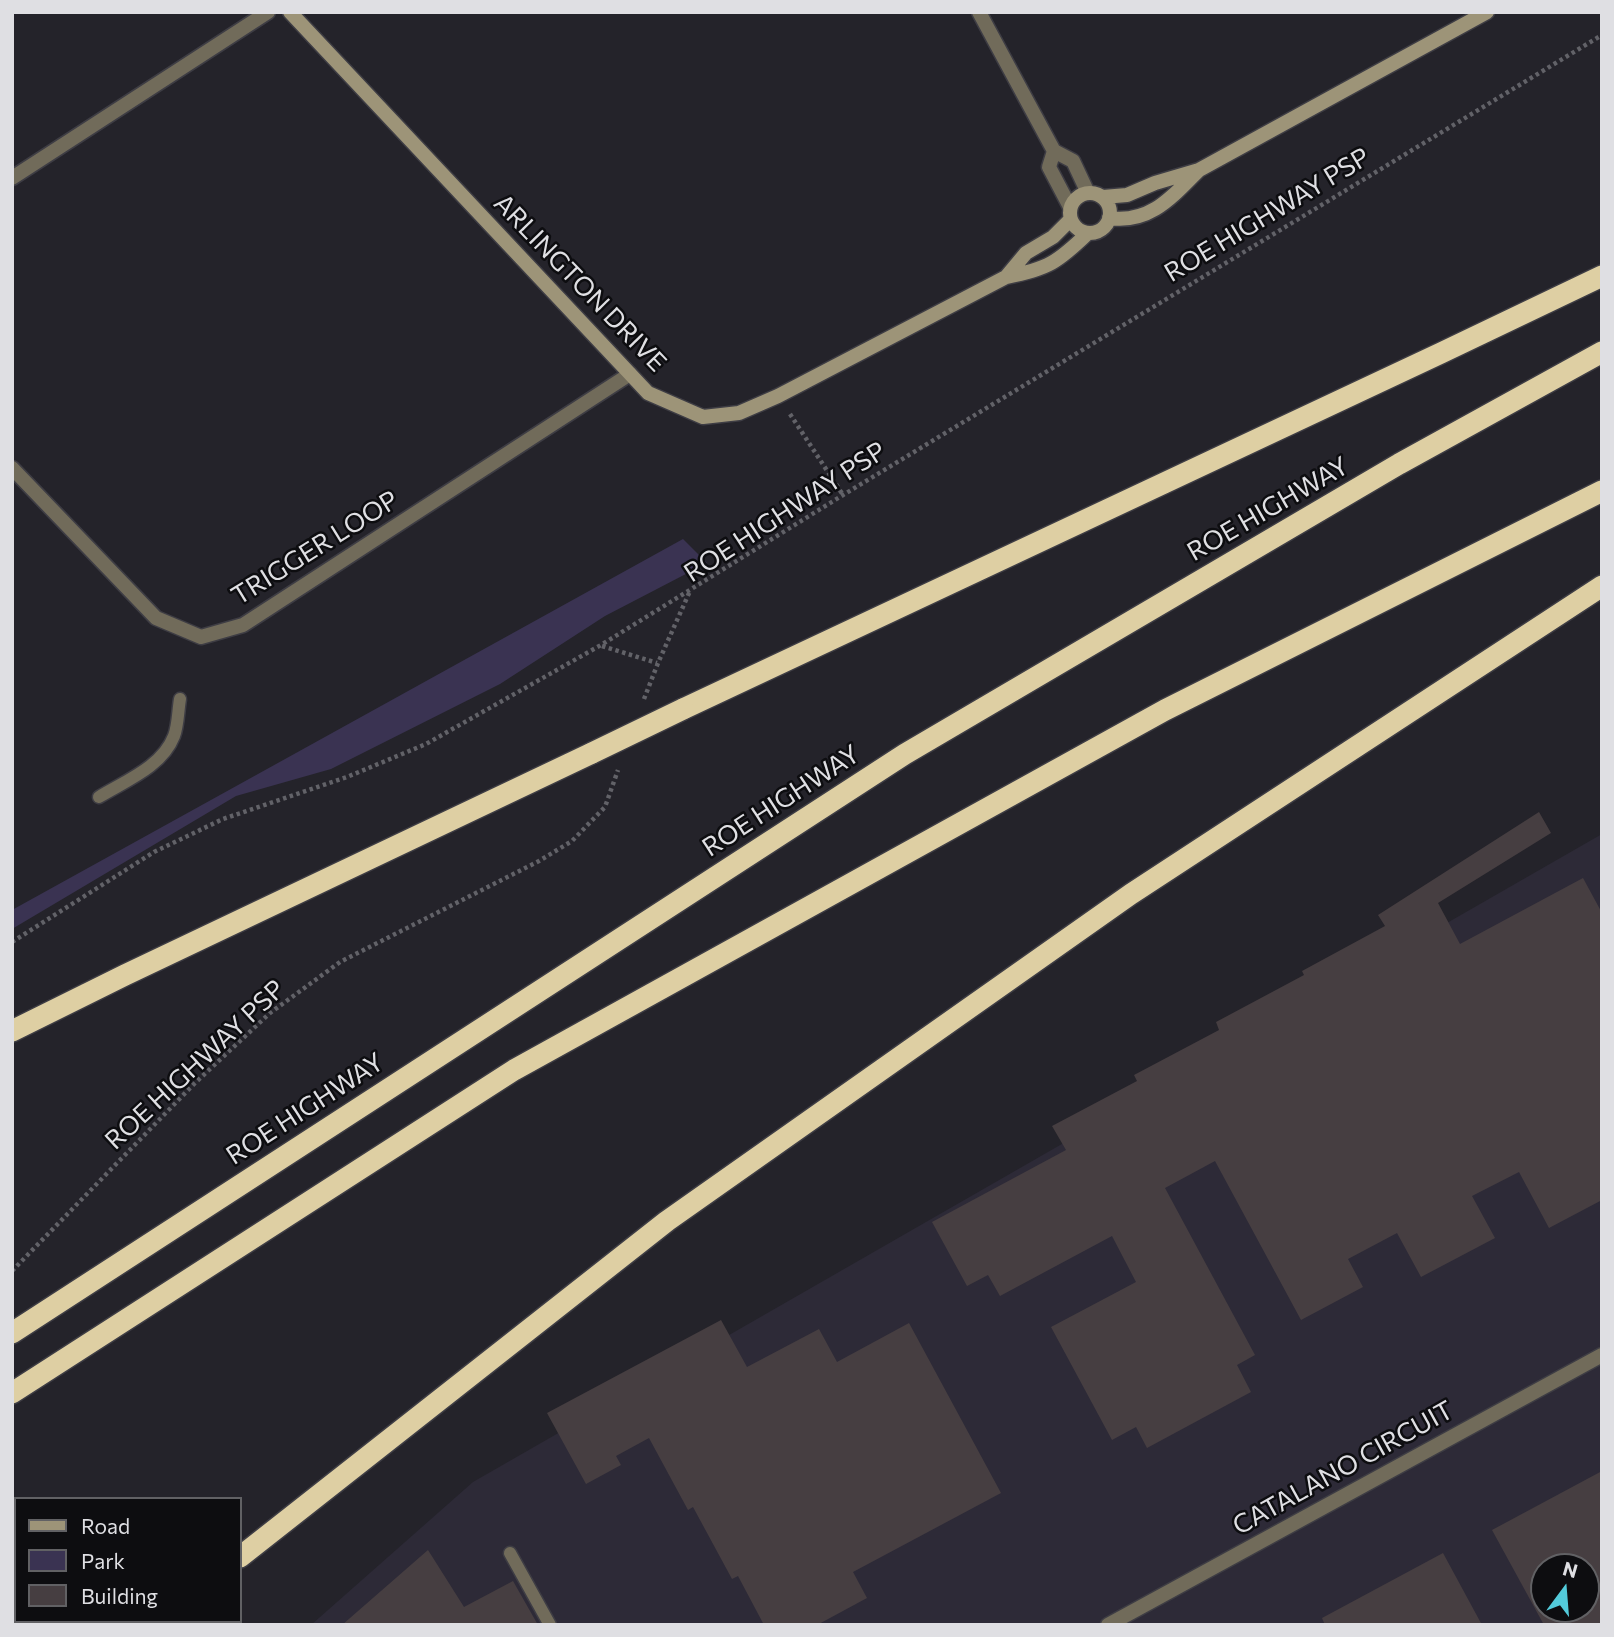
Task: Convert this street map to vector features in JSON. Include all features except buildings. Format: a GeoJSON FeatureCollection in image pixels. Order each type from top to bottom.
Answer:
{"type":"FeatureCollection","features":[{"type":"Feature","properties":{"kind":"highway"},"geometry":{"type":"LineString","coordinates":[[12,1031],[683,709],[1602,276]]}},
{"type":"Feature","properties":{"kind":"highway","name":"ROE HIGHWAY"},"geometry":{"type":"LineString","coordinates":[[12,1333],[905,754],[1399,464],[1602,352]]}},
{"type":"Feature","properties":{"kind":"highway"},"geometry":{"type":"LineString","coordinates":[[12,1393],[514,1070],[1165,710],[1602,491]]}},
{"type":"Feature","properties":{"kind":"highway"},"geometry":{"type":"LineString","coordinates":[[242,1555],[667,1221],[1131,894],[1602,586]]}},
{"type":"Feature","properties":{"kind":"street"},"geometry":{"type":"LineString","coordinates":[[12,178],[268,12]]}},
{"type":"Feature","properties":{"kind":"street","name":"ARLINGTON DRIVE"},"geometry":{"type":"LineString","coordinates":[[290,12],[648,393],[703,417],[739,413],[778,396],[1006,276],[1038,271],[1051,264],[1088,233],[1101,230],[1109,218]]}},
{"type":"Feature","properties":{"kind":"street"},"geometry":{"type":"LineString","coordinates":[[979,12],[1054,151],[1073,161],[1088,193],[1103,197],[1127,195],[1155,183],[1199,170],[1468,17],[1487,12]]}},
{"type":"Feature","properties":{"kind":"street"},"geometry":{"type":"LineString","coordinates":[[1054,151],[1049,167],[1079,230],[1088,233]]}},
{"type":"Feature","properties":{"kind":"street"},"geometry":{"type":"LineString","coordinates":[[1103,197],[1108,204],[1109,218],[1125,220],[1143,216],[1167,202],[1199,170]]}},
{"type":"Feature","properties":{"kind":"street","name":"ARLINGTON DRIVE"},"geometry":{"type":"LineString","coordinates":[[1006,276],[1026,253],[1053,237],[1070,213],[1076,198],[1088,193]]}},
{"type":"Feature","properties":{"kind":"street","name":"TRIGGER LOOP"},"geometry":{"type":"LineString","coordinates":[[12,468],[156,618],[201,637],[243,625],[630,374]]}},
{"type":"Feature","properties":{"kind":"street","name":"CATALANO CIRCUIT"},"geometry":{"type":"LineString","coordinates":[[1108,1625],[1602,1355]]}},
{"type":"Feature","properties":{"kind":"lane"},"geometry":{"type":"LineString","coordinates":[[99,797],[151,766],[164,752],[174,736],[180,699]]}},
{"type":"Feature","properties":{"kind":"lane"},"geometry":{"type":"LineString","coordinates":[[510,1553],[550,1625]]}},
{"type":"Feature","properties":{"kind":"path","name":"ROE HIGHWAY PSP"},"geometry":{"type":"LineString","coordinates":[[643,702],[690,590],[1602,35]]}},
{"type":"Feature","properties":{"kind":"path"},"geometry":{"type":"LineString","coordinates":[[778,396],[843,495]]}},
{"type":"Feature","properties":{"kind":"path"},"geometry":{"type":"LineString","coordinates":[[12,942],[154,852],[223,818],[347,777],[426,744],[601,645],[690,590]]}},
{"type":"Feature","properties":{"kind":"path"},"geometry":{"type":"LineString","coordinates":[[601,645],[658,663]]}},
{"type":"Feature","properties":{"kind":"path","name":"ROE HIGHWAY PSP"},"geometry":{"type":"LineString","coordinates":[[12,1271],[195,1083],[270,1013],[340,962],[539,861],[572,841],[605,807],[619,767]]}},
{"type":"Feature","properties":{"kind":"shaded area"},"geometry":{"type":"Polygon","coordinates":[[[1602,834],[1602,1625],[311,1625],[473,1482],[1602,834]]]}},
{"type":"Feature","properties":{"kind":"green space"},"geometry":{"type":"Polygon","coordinates":[[[683,539],[707,563],[605,616],[500,684],[331,769],[236,796],[12,929],[12,910],[683,539]]]}}]}
